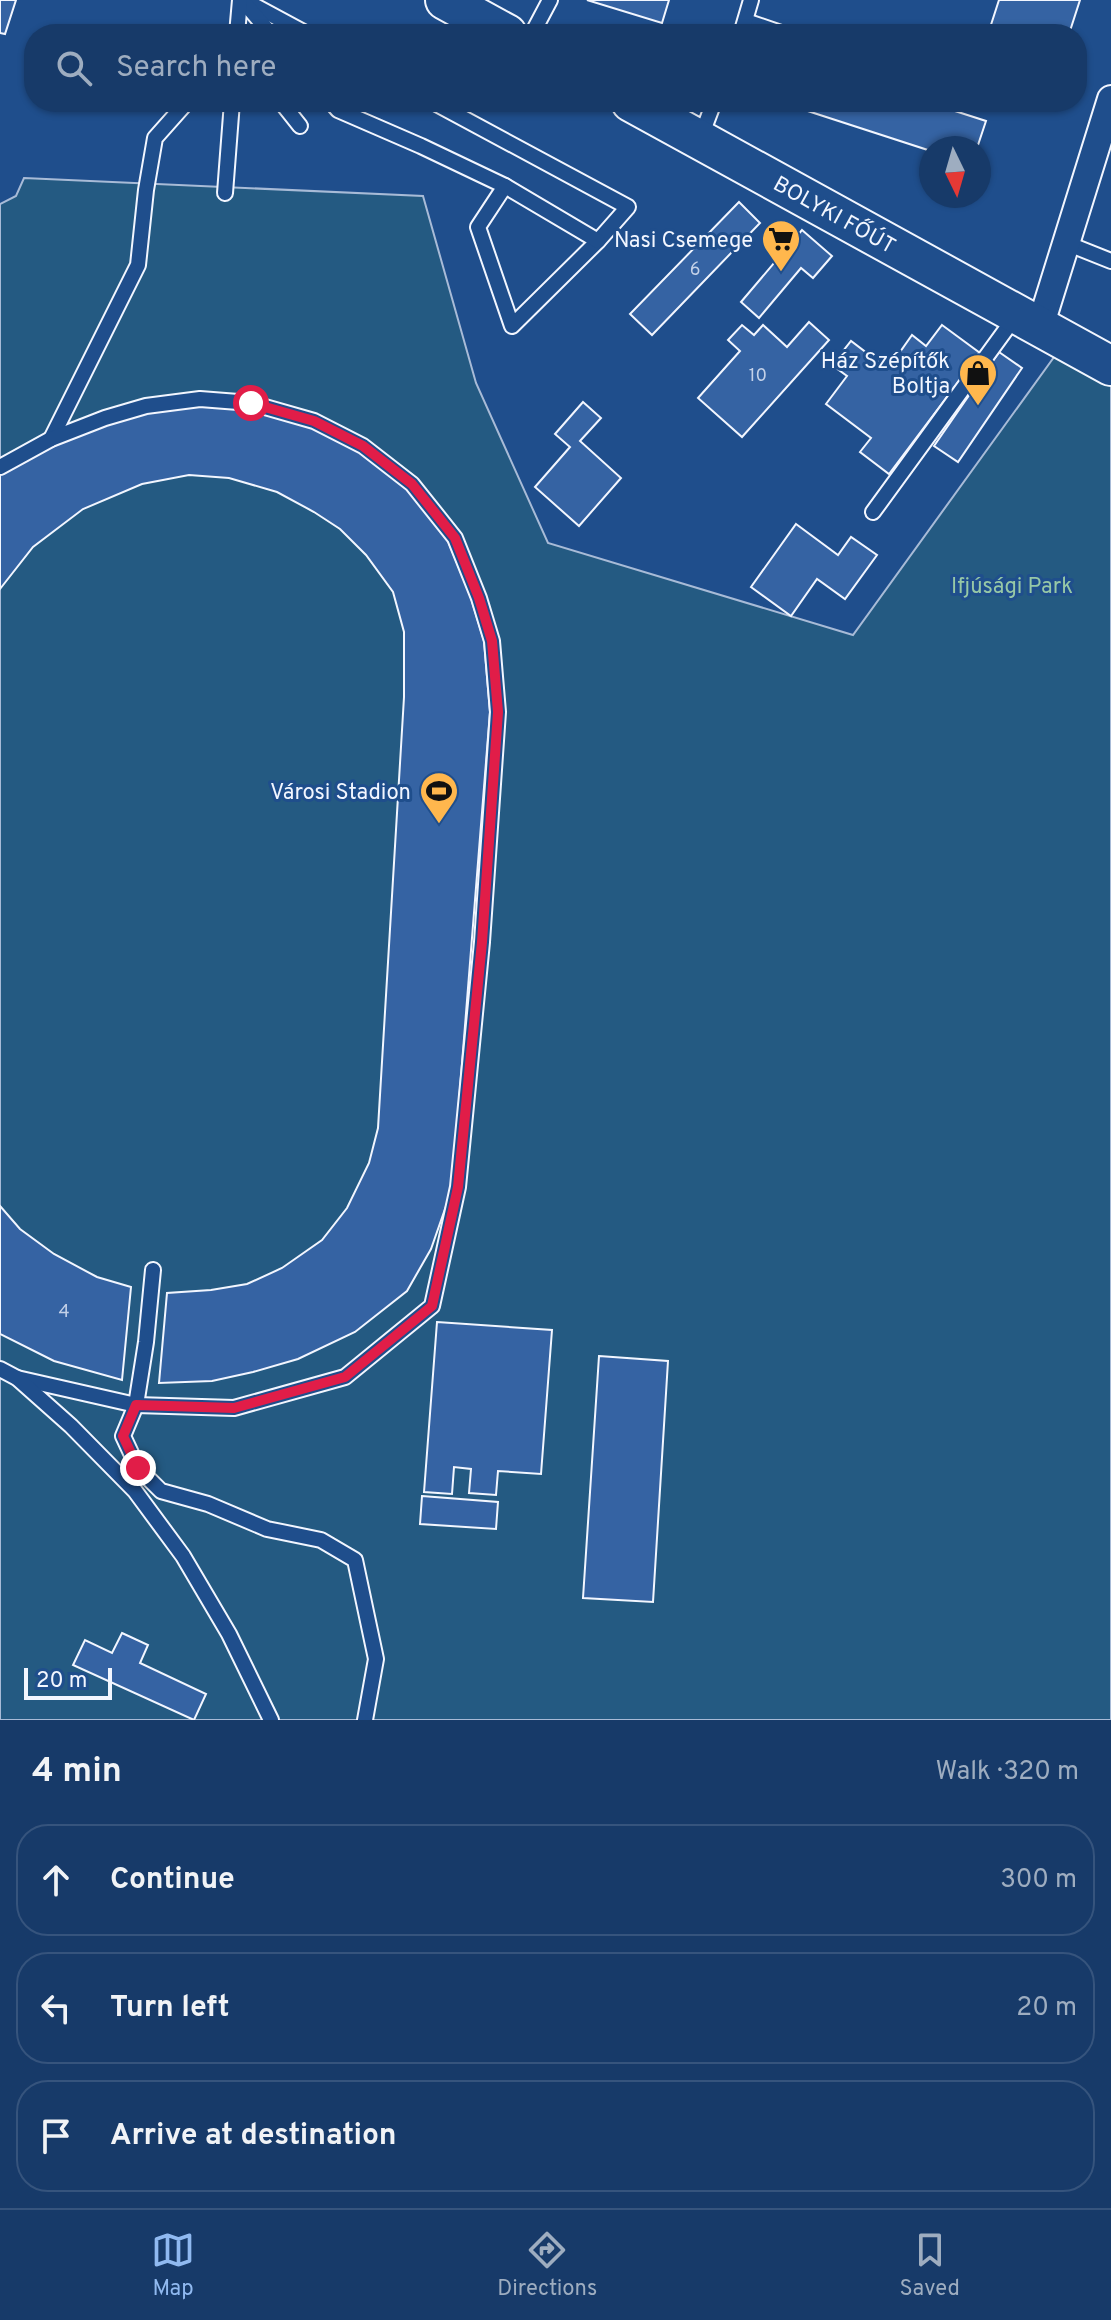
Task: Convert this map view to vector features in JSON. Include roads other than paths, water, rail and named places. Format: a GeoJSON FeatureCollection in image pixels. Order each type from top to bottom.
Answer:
{"type":"FeatureCollection","features":[{"type":"Feature","properties":{"kind":"main road"},"geometry":{"type":"LineString","coordinates":[[445,0],[489,24]]}},
{"type":"Feature","properties":{"kind":"main road","name":"BOLYKI FŐÚT"},"geometry":{"type":"LineString","coordinates":[[649,112],[1111,366]]}},
{"type":"Feature","properties":{"kind":"street"},"geometry":{"type":"LineString","coordinates":[[1029,320],[1066,243],[1111,99]]}},
{"type":"Feature","properties":{"kind":"lane"},"geometry":{"type":"LineString","coordinates":[[238,24],[242,0]]}},
{"type":"Feature","properties":{"kind":"lane"},"geometry":{"type":"LineString","coordinates":[[242,0],[262,24]]}},
{"type":"Feature","properties":{"kind":"lane"},"geometry":{"type":"LineString","coordinates":[[242,0],[288,24]]}},
{"type":"Feature","properties":{"kind":"lane"},"geometry":{"type":"LineString","coordinates":[[537,24],[550,0]]}},
{"type":"Feature","properties":{"kind":"lane"},"geometry":{"type":"LineString","coordinates":[[745,24],[751,0]]}},
{"type":"Feature","properties":{"kind":"lane"},"geometry":{"type":"LineString","coordinates":[[51,439],[138,265],[155,138],[178,112]]}},
{"type":"Feature","properties":{"kind":"lane"},"geometry":{"type":"LineString","coordinates":[[225,193],[231,112]]}},
{"type":"Feature","properties":{"kind":"lane"},"geometry":{"type":"LineString","coordinates":[[289,112],[300,126]]}},
{"type":"Feature","properties":{"kind":"lane"},"geometry":{"type":"LineString","coordinates":[[343,112],[505,186],[598,241]]}},
{"type":"Feature","properties":{"kind":"lane"},"geometry":{"type":"LineString","coordinates":[[452,112],[628,207],[512,326],[478,227],[505,186]]}},
{"type":"Feature","properties":{"kind":"lane"},"geometry":{"type":"LineString","coordinates":[[700,140],[710,112]]}},
{"type":"Feature","properties":{"kind":"lane"},"geometry":{"type":"LineString","coordinates":[[1066,243],[1111,261]]}},
{"type":"Feature","properties":{"kind":"lane"},"geometry":{"type":"LineString","coordinates":[[873,512],[1029,320]]}},
{"type":"Feature","properties":{"kind":"lane"},"geometry":{"type":"LineString","coordinates":[[0,467],[51,439],[146,406],[200,399],[251,403],[314,421],[363,446],[412,484],[455,538],[492,641],[498,712],[479,972],[458,1187],[432,1306],[345,1377],[234,1408],[136,1405],[17,1378]]}},
{"type":"Feature","properties":{"kind":"lane"},"geometry":{"type":"LineString","coordinates":[[153,1270],[136,1405],[123,1436],[138,1468],[161,1491],[208,1504],[267,1529],[321,1540],[355,1560],[376,1659],[365,1720]]}},
{"type":"Feature","properties":{"kind":"lane"},"geometry":{"type":"LineString","coordinates":[[0,1369],[17,1378],[71,1426],[135,1491],[183,1556],[229,1634],[271,1720]]}},
{"type":"Feature","properties":{"kind":"place","name":"Nasi Csemege"},"geometry":{"type":"Point","coordinates":[781,273]}},
{"type":"Feature","properties":{"kind":"place","name":"Ház Szépítők Boltja"},"geometry":{"type":"Point","coordinates":[978,407]}},
{"type":"Feature","properties":{"kind":"place","name":"Városi Stadion"},"geometry":{"type":"Point","coordinates":[439,825]}},
{"type":"Feature","properties":{"kind":"park label","name":"Ifjúsági Park"},"geometry":{"type":"Point","coordinates":[1012,585]}}]}
